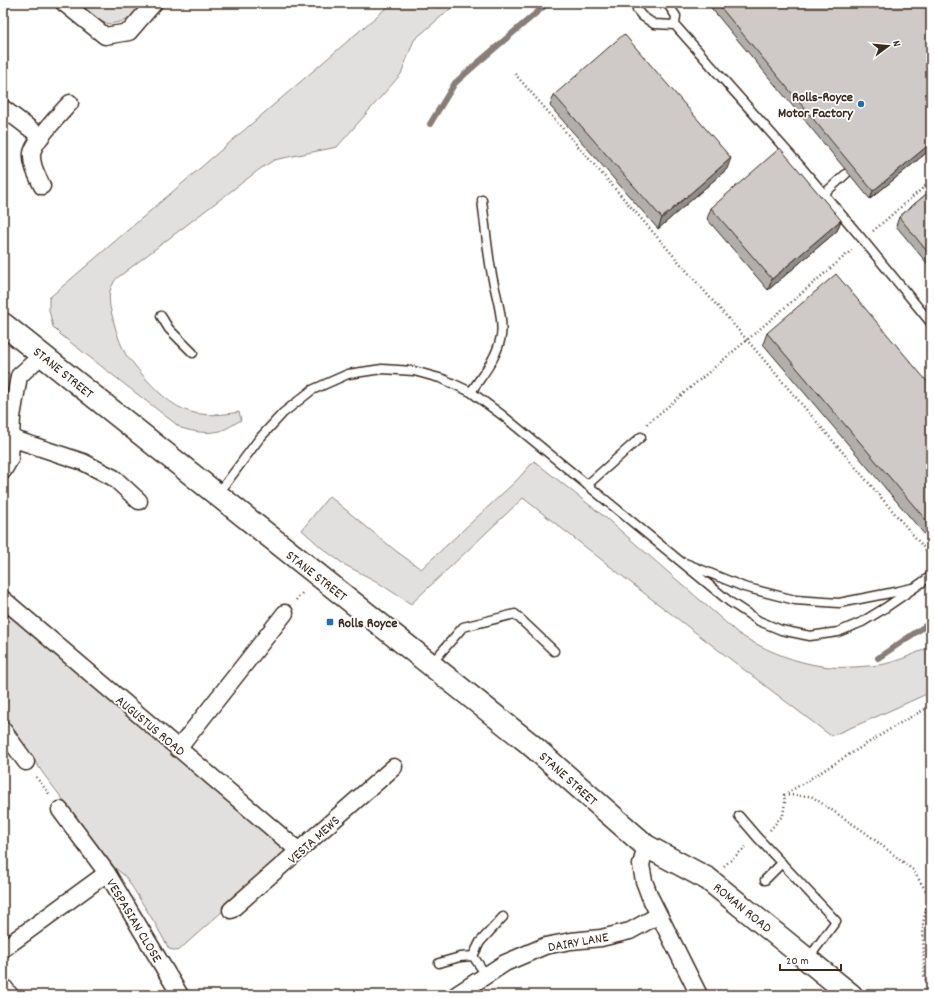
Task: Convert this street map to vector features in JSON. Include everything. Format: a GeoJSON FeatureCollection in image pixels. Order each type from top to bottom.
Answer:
{"type":"FeatureCollection","features":[{"type":"Feature","properties":{"kind":"street"},"geometry":{"type":"LineString","coordinates":[[64,3],[105,36],[129,32],[154,3]]}},
{"type":"Feature","properties":{"kind":"street"},"geometry":{"type":"LineString","coordinates":[[42,186],[34,168],[32,152],[41,137],[70,103]]}},
{"type":"Feature","properties":{"kind":"street"},"geometry":{"type":"LineString","coordinates":[[3,108],[41,137]]}},
{"type":"Feature","properties":{"kind":"street","name":"STANE STREET"},"geometry":{"type":"LineString","coordinates":[[3,324],[529,743],[646,846]]}},
{"type":"Feature","properties":{"kind":"street"},"geometry":{"type":"LineString","coordinates":[[3,471],[10,459],[12,416],[18,376],[42,355]]}},
{"type":"Feature","properties":{"kind":"street"},"geometry":{"type":"LineString","coordinates":[[11,438],[83,462],[114,478],[139,501]]}},
{"type":"Feature","properties":{"kind":"street","name":"AUGUSTUS ROAD"},"geometry":{"type":"LineString","coordinates":[[3,600],[299,851]]}},
{"type":"Feature","properties":{"kind":"street"},"geometry":{"type":"LineString","coordinates":[[178,749],[285,613]]}},
{"type":"Feature","properties":{"kind":"street"},"geometry":{"type":"LineString","coordinates":[[3,730],[26,762]]}},
{"type":"Feature","properties":{"kind":"street","name":"VESTA MEWS"},"geometry":{"type":"LineString","coordinates":[[231,910],[394,767]]}},
{"type":"Feature","properties":{"kind":"street"},"geometry":{"type":"LineString","coordinates":[[60,810],[107,873]]}},
{"type":"Feature","properties":{"kind":"street"},"geometry":{"type":"LineString","coordinates":[[646,846],[641,865],[644,881],[650,897],[699,995]]}},
{"type":"Feature","properties":{"kind":"street","name":"ROMAN ROAD"},"geometry":{"type":"LineString","coordinates":[[646,846],[708,879],[851,995]]}},
{"type":"Feature","properties":{"kind":"street","name":"VESPASIAN CLOSE"},"geometry":{"type":"LineString","coordinates":[[3,949],[107,873],[180,995]]}},
{"type":"Feature","properties":{"kind":"street","name":"DAIRY LANE"},"geometry":{"type":"LineString","coordinates":[[456,995],[505,963],[546,946],[571,941],[601,938],[630,931],[659,915]]}},
{"type":"Feature","properties":{"kind":"street"},"geometry":{"type":"LineString","coordinates":[[3,986],[10,995]]}},
{"type":"Feature","properties":{"kind":"lane"},"geometry":{"type":"LineString","coordinates":[[636,3],[637,10],[642,16],[654,24],[675,25],[824,194],[931,323]]}},
{"type":"Feature","properties":{"kind":"lane"},"geometry":{"type":"LineString","coordinates":[[668,3],[676,16],[675,25]]}},
{"type":"Feature","properties":{"kind":"lane"},"geometry":{"type":"LineString","coordinates":[[824,194],[848,172]]}},
{"type":"Feature","properties":{"kind":"lane"},"geometry":{"type":"LineString","coordinates":[[471,392],[489,366],[497,350],[502,324],[491,271],[482,200]]}},
{"type":"Feature","properties":{"kind":"lane"},"geometry":{"type":"LineString","coordinates":[[161,316],[169,329],[193,353]]}},
{"type":"Feature","properties":{"kind":"lane"},"geometry":{"type":"LineString","coordinates":[[217,495],[259,439],[283,413],[312,390],[348,374],[382,369],[414,371],[443,379],[471,392],[502,415],[730,602],[759,621],[781,630],[810,636],[838,632],[862,622],[931,576]]}},
{"type":"Feature","properties":{"kind":"lane"},"geometry":{"type":"LineString","coordinates":[[587,485],[641,437]]}},
{"type":"Feature","properties":{"kind":"lane"},"geometry":{"type":"LineString","coordinates":[[677,559],[744,587],[795,600],[839,603],[918,586]]}},
{"type":"Feature","properties":{"kind":"lane"},"geometry":{"type":"LineString","coordinates":[[430,664],[463,627],[515,614],[554,651]]}},
{"type":"Feature","properties":{"kind":"lane"},"geometry":{"type":"LineString","coordinates":[[739,816],[836,921],[808,960]]}},
{"type":"Feature","properties":{"kind":"lane"},"geometry":{"type":"LineString","coordinates":[[765,880],[782,863]]}},
{"type":"Feature","properties":{"kind":"lane"},"geometry":{"type":"LineString","coordinates":[[473,956],[480,942],[503,917]]}},
{"type":"Feature","properties":{"kind":"lane"},"geometry":{"type":"LineString","coordinates":[[473,956],[486,975]]}},
{"type":"Feature","properties":{"kind":"lane"},"geometry":{"type":"LineString","coordinates":[[439,963],[460,957],[473,956]]}},
{"type":"Feature","properties":{"kind":"path"},"geometry":{"type":"LineString","coordinates":[[515,74],[747,340],[931,556]]}},
{"type":"Feature","properties":{"kind":"path"},"geometry":{"type":"LineString","coordinates":[[643,428],[931,181]]}},
{"type":"Feature","properties":{"kind":"path"},"geometry":{"type":"LineString","coordinates":[[285,613],[317,574]]}},
{"type":"Feature","properties":{"kind":"path"},"geometry":{"type":"LineString","coordinates":[[784,795],[905,720],[931,706]]}},
{"type":"Feature","properties":{"kind":"path"},"geometry":{"type":"LineString","coordinates":[[26,762],[60,810]]}},
{"type":"Feature","properties":{"kind":"path"},"geometry":{"type":"LineString","coordinates":[[708,879],[757,837],[770,830],[783,815],[785,802],[784,795]]}},
{"type":"Feature","properties":{"kind":"path"},"geometry":{"type":"LineString","coordinates":[[784,795],[811,796],[866,833],[912,870],[929,896],[923,923],[924,978],[931,986]]}},
{"type":"Feature","properties":{"kind":"shaded area"},"geometry":{"type":"Polygon","coordinates":[[[73,3],[144,3],[136,16],[124,21],[110,24],[95,20],[73,3]]]}},
{"type":"Feature","properties":{"kind":"shaded area"},"geometry":{"type":"Polygon","coordinates":[[[392,3],[457,3],[414,40],[401,74],[337,147],[274,160],[260,169],[115,280],[110,290],[110,308],[118,336],[125,353],[163,396],[170,402],[185,410],[198,414],[219,415],[239,412],[241,420],[225,429],[215,432],[191,431],[181,428],[61,335],[53,327],[49,310],[49,298],[392,3]]]}},
{"type":"Feature","properties":{"kind":"shaded area"},"geometry":{"type":"Polygon","coordinates":[[[3,369],[13,377],[3,450],[3,369]]]}},
{"type":"Feature","properties":{"kind":"shaded area"},"geometry":{"type":"Polygon","coordinates":[[[534,461],[606,518],[739,634],[749,640],[794,660],[836,667],[874,666],[885,664],[909,656],[931,646],[931,692],[831,736],[649,597],[523,498],[411,604],[374,580],[345,565],[323,549],[302,530],[329,496],[396,551],[421,569],[516,481],[534,461]]]}},
{"type":"Feature","properties":{"kind":"shaded area"},"geometry":{"type":"Polygon","coordinates":[[[3,607],[290,851],[178,951],[169,949],[126,877],[115,868],[45,776],[3,716],[3,607]]]}},
{"type":"Feature","properties":{"kind":"building","name":"Rolls-Royce Motor Factory"},"geometry":{"type":"Polygon","coordinates":[[[717,3],[931,3],[931,143],[873,191],[717,3]]]}},
{"type":"Feature","properties":{"kind":"building"},"geometry":{"type":"Polygon","coordinates":[[[624,34],[731,158],[662,218],[554,95],[624,34]]]}},
{"type":"Feature","properties":{"kind":"building"},"geometry":{"type":"Polygon","coordinates":[[[780,148],[841,220],[772,279],[711,208],[780,148]]]}},
{"type":"Feature","properties":{"kind":"building"},"geometry":{"type":"Polygon","coordinates":[[[931,190],[931,256],[899,217],[931,190]]]}},
{"type":"Feature","properties":{"kind":"building"},"geometry":{"type":"Polygon","coordinates":[[[836,274],[931,386],[931,526],[767,333],[836,274]]]}},
{"type":"Feature","properties":{"kind":"waterway"},"geometry":{"type":"LineString","coordinates":[[430,124],[455,83],[548,3]]}},
{"type":"Feature","properties":{"kind":"waterway"},"geometry":{"type":"LineString","coordinates":[[878,658],[931,622]]}},
{"type":"Feature","properties":{"kind":"place","name":"Rolls-Royce Motor Factory"},"geometry":{"type":"Point","coordinates":[861,104]}},
{"type":"Feature","properties":{"kind":"place","name":"Rolls Royce"},"geometry":{"type":"Point","coordinates":[330,622]}}]}
